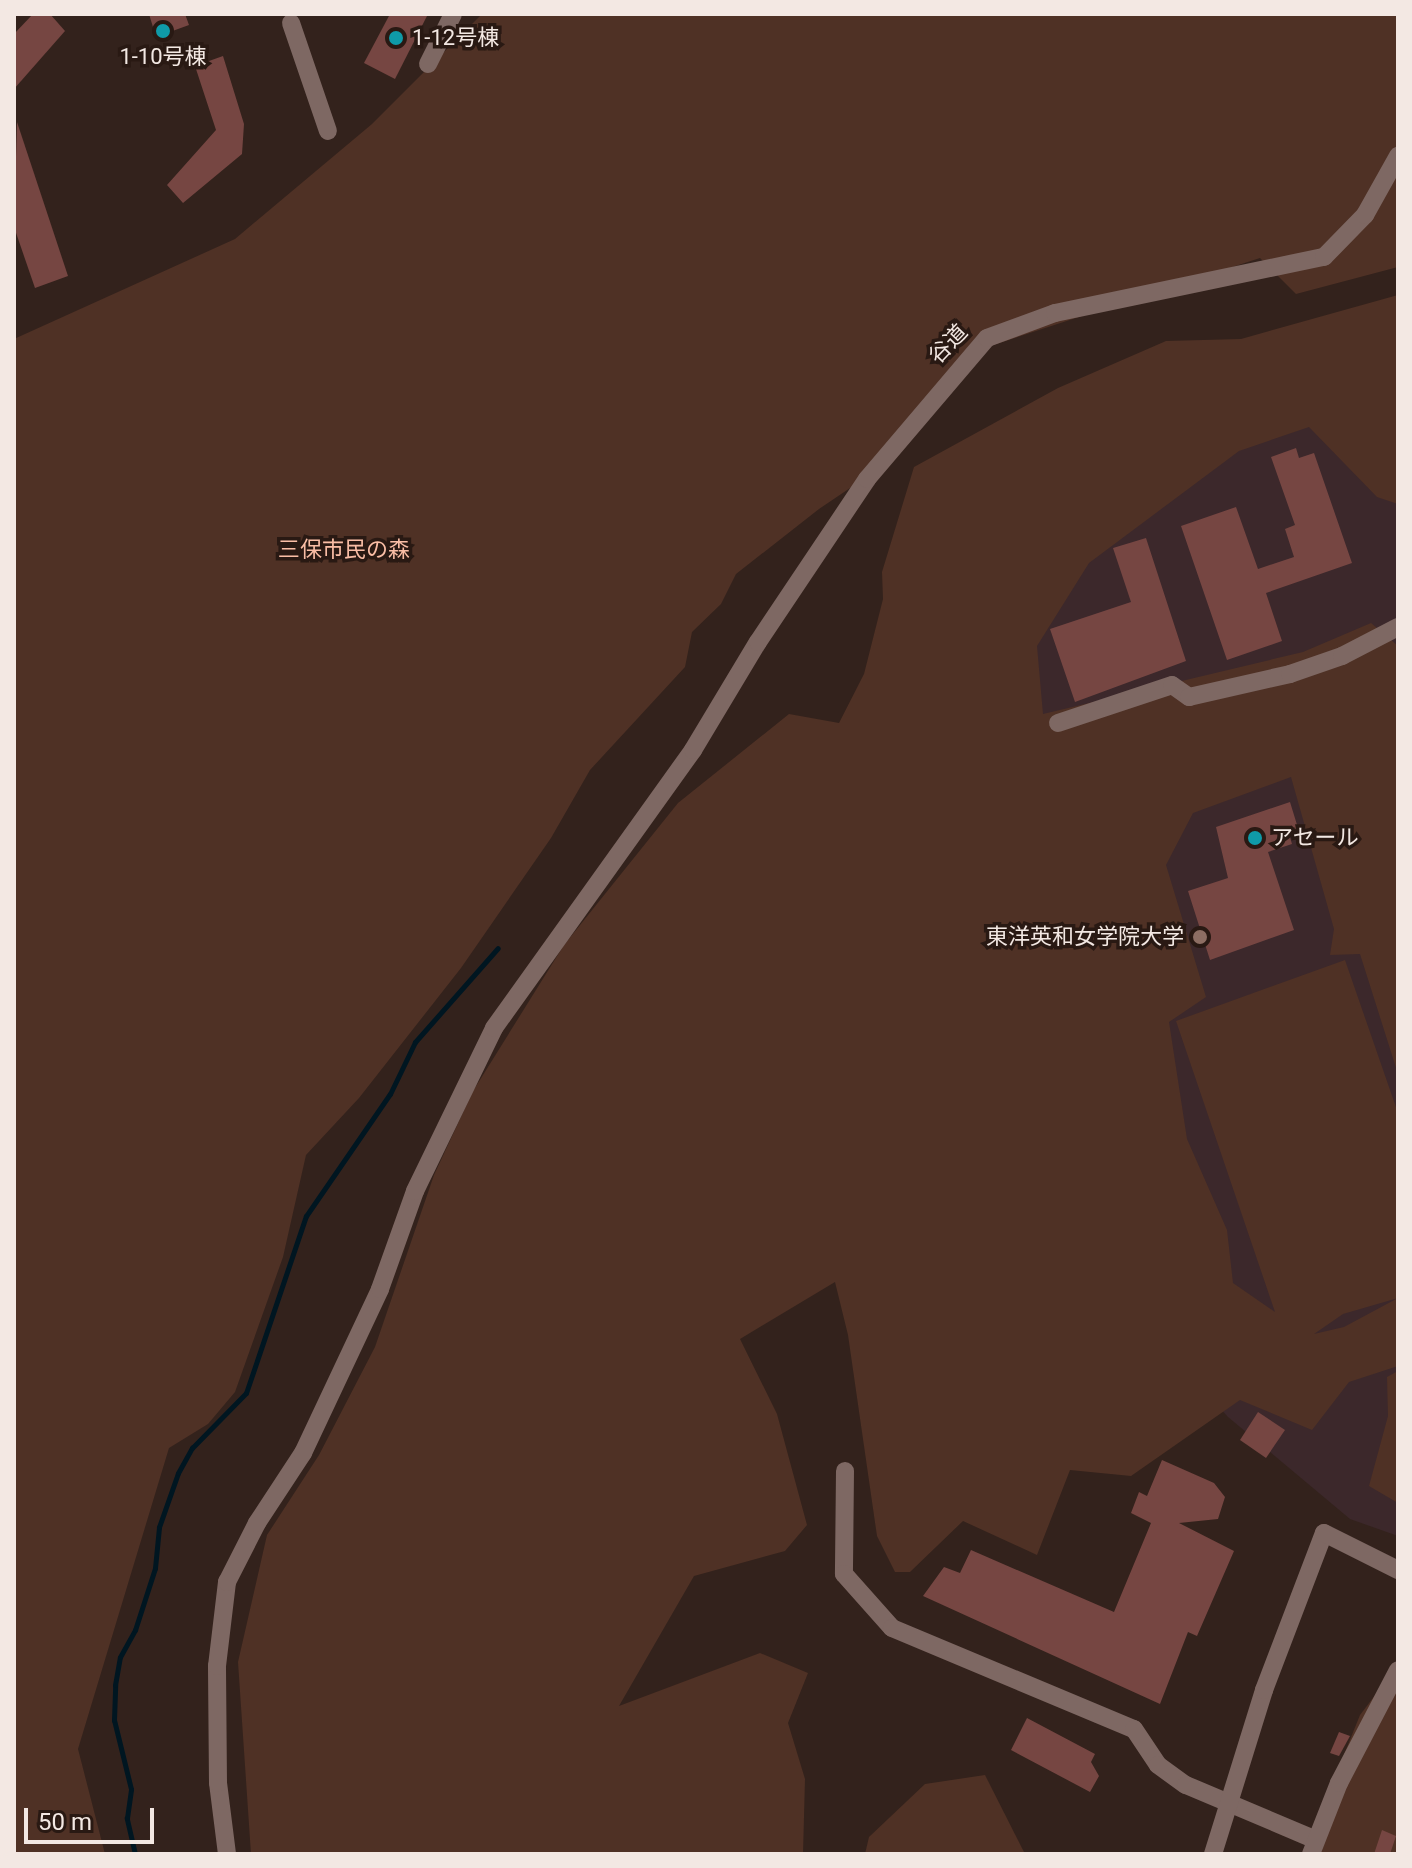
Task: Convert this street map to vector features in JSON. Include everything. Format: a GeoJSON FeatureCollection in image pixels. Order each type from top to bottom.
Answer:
{"type":"FeatureCollection","features":[{"type":"Feature","properties":{"kind":"street"},"geometry":{"type":"LineString","coordinates":[[428,64],[453,14]]}},
{"type":"Feature","properties":{"kind":"street"},"geometry":{"type":"LineString","coordinates":[[291,23],[328,131]]}},
{"type":"Feature","properties":{"kind":"street","name":"谷道"},"geometry":{"type":"LineString","coordinates":[[227,1854],[218,1783],[217,1666],[227,1582],[257,1523],[303,1453],[380,1289],[415,1191],[494,1028],[677,774],[867,479],[987,338],[1055,313],[1324,257],[1365,215],[1398,156]]}},
{"type":"Feature","properties":{"kind":"street"},"geometry":{"type":"LineString","coordinates":[[1058,723],[1172,685],[1189,697],[1290,674],[1342,656],[1398,627]]}},
{"type":"Feature","properties":{"kind":"street"},"geometry":{"type":"LineString","coordinates":[[845,1471],[844,1574],[892,1628],[1134,1729],[1158,1765],[1186,1785],[1233,1802],[1312,1846],[1398,1670]]}},
{"type":"Feature","properties":{"kind":"street"},"geometry":{"type":"LineString","coordinates":[[1213,1854],[1233,1802],[1264,1690],[1324,1533],[1398,1570]]}},
{"type":"Feature","properties":{"kind":"shaded area","name":"東洋英和女学院大学"},"geometry":{"type":"Polygon","coordinates":[[[1398,347],[1398,1536],[1350,1519],[1228,1417],[1168,1351],[1013,971],[1041,574],[1398,347]]]}},
{"type":"Feature","properties":{"kind":"green space","name":"三保市民の森"},"geometry":{"type":"Polygon","coordinates":[[[482,14],[1398,14],[1398,267],[1296,294],[1260,258],[984,348],[896,457],[819,509],[736,574],[721,604],[692,632],[685,667],[590,770],[551,838],[461,968],[359,1098],[306,1155],[283,1257],[235,1392],[208,1424],[169,1448],[78,1749],[105,1854],[14,1854],[14,339],[235,239],[372,124],[482,14]]]}},
{"type":"Feature","properties":{"kind":"green space"},"geometry":{"type":"Polygon","coordinates":[[[1398,295],[1398,504],[1377,497],[1309,427],[1239,451],[1089,563],[1037,646],[1043,714],[1303,652],[1371,623],[1398,646],[1398,1074],[1360,954],[1330,955],[1334,929],[1291,777],[1193,813],[1166,865],[1206,997],[1169,1022],[1187,1139],[1227,1230],[1233,1283],[1275,1312],[1176,1021],[1345,960],[1398,1113],[1398,1298],[1398,1366],[1349,1382],[1312,1430],[1240,1400],[1131,1476],[1070,1470],[1037,1555],[963,1521],[910,1572],[895,1572],[877,1536],[848,1335],[835,1282],[740,1339],[777,1414],[807,1525],[785,1551],[694,1576],[619,1706],[760,1653],[808,1673],[788,1723],[805,1779],[803,1854],[251,1854],[238,1662],[267,1535],[319,1455],[375,1347],[434,1175],[473,1091],[564,945],[678,803],[789,714],[839,723],[864,674],[883,599],[882,572],[914,467],[1058,388],[1166,341],[1241,339],[1398,295]],[[1398,1298],[1343,1314],[1314,1334],[1344,1327],[1398,1298]]]}},
{"type":"Feature","properties":{"kind":"green space"},"geometry":{"type":"Polygon","coordinates":[[[1398,1371],[1398,1503],[1369,1486],[1388,1416],[1387,1377],[1398,1371]]]}},
{"type":"Feature","properties":{"kind":"green space"},"geometry":{"type":"Polygon","coordinates":[[[1398,1665],[1398,1854],[1304,1854],[1360,1715],[1398,1665]]]}},
{"type":"Feature","properties":{"kind":"green space"},"geometry":{"type":"Polygon","coordinates":[[[985,1775],[1025,1854],[865,1854],[869,1837],[925,1784],[985,1775]]]}},
{"type":"Feature","properties":{"kind":"building"},"geometry":{"type":"Polygon","coordinates":[[[33,14],[50,14],[65,31],[14,89],[14,34],[33,14]]]}},
{"type":"Feature","properties":{"kind":"building","name":"1-10号棟"},"geometry":{"type":"Polygon","coordinates":[[[149,14],[185,14],[189,25],[156,37],[149,14]]]}},
{"type":"Feature","properties":{"kind":"building","name":"1-12号棟"},"geometry":{"type":"Polygon","coordinates":[[[390,14],[428,14],[395,79],[364,63],[390,14]]]}},
{"type":"Feature","properties":{"kind":"building"},"geometry":{"type":"Polygon","coordinates":[[[223,56],[244,124],[242,154],[183,203],[167,185],[216,130],[195,66],[223,56]]]}},
{"type":"Feature","properties":{"kind":"building"},"geometry":{"type":"Polygon","coordinates":[[[17,122],[68,276],[35,288],[14,227],[17,122]]]}},
{"type":"Feature","properties":{"kind":"building"},"geometry":{"type":"Polygon","coordinates":[[[1296,448],[1299,458],[1314,453],[1352,563],[1266,593],[1282,641],[1227,660],[1181,526],[1236,507],[1258,569],[1294,557],[1285,529],[1295,525],[1271,457],[1296,448]]]}},
{"type":"Feature","properties":{"kind":"building"},"geometry":{"type":"Polygon","coordinates":[[[1146,538],[1186,661],[1075,702],[1050,629],[1131,602],[1113,548],[1146,538]]]}},
{"type":"Feature","properties":{"kind":"building"},"geometry":{"type":"Polygon","coordinates":[[[1290,802],[1298,828],[1288,831],[1292,844],[1268,852],[1294,930],[1210,960],[1188,891],[1228,878],[1216,827],[1290,802]]]}},
{"type":"Feature","properties":{"kind":"building"},"geometry":{"type":"Polygon","coordinates":[[[1258,1412],[1285,1430],[1266,1458],[1240,1440],[1258,1412]]]}},
{"type":"Feature","properties":{"kind":"building"},"geometry":{"type":"Polygon","coordinates":[[[1162,1460],[1214,1483],[1225,1497],[1218,1519],[1179,1523],[1234,1551],[1197,1636],[1188,1632],[1160,1704],[923,1596],[944,1567],[960,1573],[971,1550],[1114,1612],[1151,1523],[1131,1513],[1139,1492],[1147,1496],[1162,1460]]]}},
{"type":"Feature","properties":{"kind":"building"},"geometry":{"type":"Polygon","coordinates":[[[1027,1718],[1095,1754],[1091,1762],[1099,1776],[1090,1792],[1011,1750],[1027,1718]]]}},
{"type":"Feature","properties":{"kind":"building"},"geometry":{"type":"Polygon","coordinates":[[[1339,1732],[1350,1736],[1339,1756],[1330,1753],[1339,1732]]]}},
{"type":"Feature","properties":{"kind":"building"},"geometry":{"type":"Polygon","coordinates":[[[1382,1830],[1396,1836],[1390,1854],[1374,1854],[1382,1830]]]}},
{"type":"Feature","properties":{"kind":"waterway"},"geometry":{"type":"LineString","coordinates":[[135,1854],[127,1818],[131,1789],[114,1720],[115,1685],[120,1657],[135,1630],[155,1568],[159,1527],[178,1473],[192,1448],[246,1393],[306,1216],[390,1094],[415,1042],[498,948]]}},
{"type":"Feature","properties":{"kind":"place","name":"1-10号棟"},"geometry":{"type":"Point","coordinates":[163,31]}},
{"type":"Feature","properties":{"kind":"place","name":"1-12号棟"},"geometry":{"type":"Point","coordinates":[396,38]}},
{"type":"Feature","properties":{"kind":"place","name":"アセール"},"geometry":{"type":"Point","coordinates":[1255,838]}},
{"type":"Feature","properties":{"kind":"place","name":"東洋英和女学院大学"},"geometry":{"type":"Point","coordinates":[1200,937]}}]}
